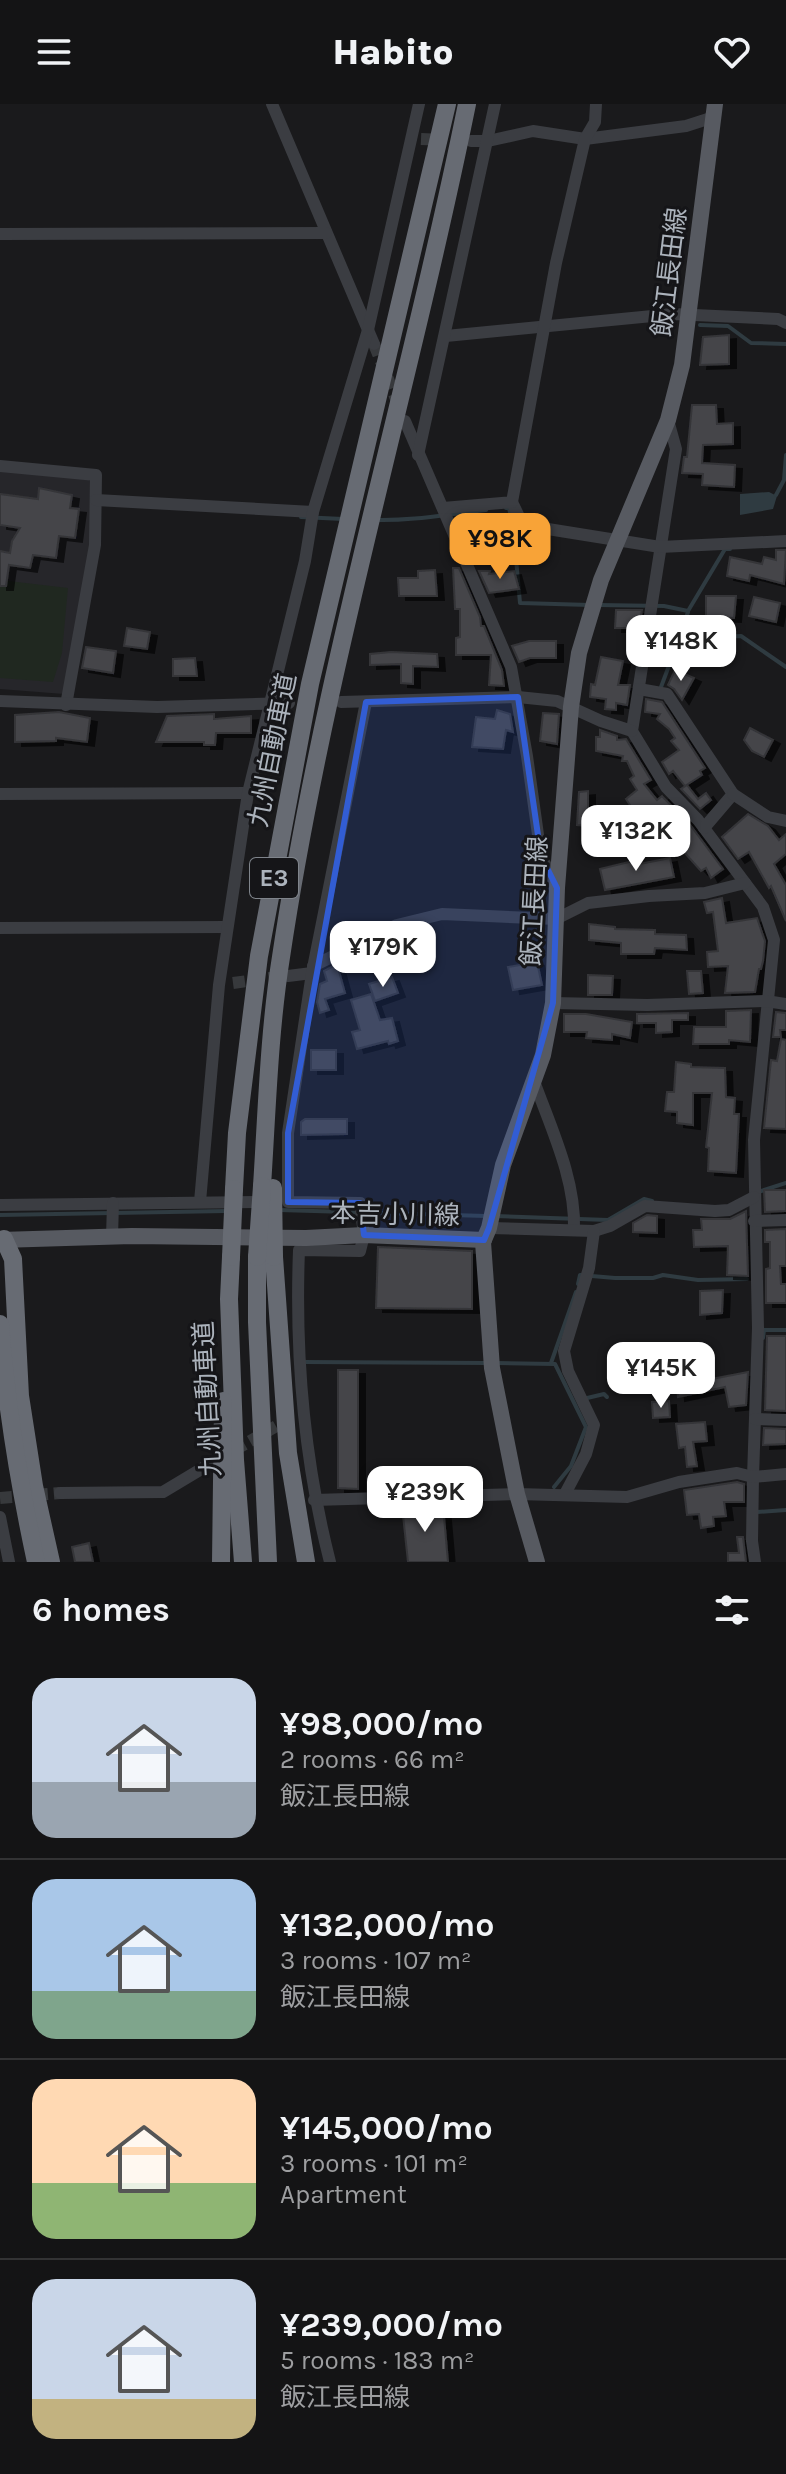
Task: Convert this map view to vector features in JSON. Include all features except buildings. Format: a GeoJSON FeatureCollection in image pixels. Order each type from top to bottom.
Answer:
{"type":"FeatureCollection","features":[{"type":"Feature","properties":{"kind":"highway","name":"九州自動車道"},"geometry":{"type":"LineString","coordinates":[[243,1562],[235,1460],[229,1299],[237,1133],[259,956],[310,684],[447,104]]}},
{"type":"Feature","properties":{"kind":"highway","name":"九州自動車道"},"geometry":{"type":"LineString","coordinates":[[268,1562],[257,1322],[266,1257],[270,1056],[286,928],[330,688],[467,104]]}},
{"type":"Feature","properties":{"kind":"highway"},"geometry":{"type":"LineString","coordinates":[[1,1242],[13,1259],[20,1396],[31,1471],[51,1562]]}},
{"type":"Feature","properties":{"kind":"highway"},"geometry":{"type":"LineString","coordinates":[[266,1257],[288,1453],[306,1562]]}},
{"type":"Feature","properties":{"kind":"highway"},"geometry":{"type":"LineString","coordinates":[[221,1562],[221,1435],[229,1299]]}},
{"type":"Feature","properties":{"kind":"highway"},"geometry":{"type":"LineString","coordinates":[[0,1324],[5,1392],[36,1562]]}},
{"type":"Feature","properties":{"kind":"main road","name":"飯江長田線"},"geometry":{"type":"LineString","coordinates":[[537,1562],[517,1494],[492,1368],[487,1234],[503,1165],[543,1055],[553,1003],[557,888],[571,707],[579,653],[601,580],[668,420],[682,365],[714,110]]}},
{"type":"Feature","properties":{"kind":"main road","name":"本吉小川線"},"geometry":{"type":"LineString","coordinates":[[1,1242],[132,1236],[306,1238],[487,1234]]}},
{"type":"Feature","properties":{"kind":"street"},"geometry":{"type":"LineString","coordinates":[[272,104],[374,344]]}},
{"type":"Feature","properties":{"kind":"street"},"geometry":{"type":"LineString","coordinates":[[200,1202],[219,985],[248,793],[305,561],[313,512],[368,330],[417,139],[419,104]]}},
{"type":"Feature","properties":{"kind":"street"},"geometry":{"type":"LineString","coordinates":[[418,455],[495,104]]}},
{"type":"Feature","properties":{"kind":"street"},"geometry":{"type":"LineString","coordinates":[[596,104],[595,122],[585,139],[556,263],[512,502],[523,525],[616,542],[660,547],[786,541]]}},
{"type":"Feature","properties":{"kind":"street"},"geometry":{"type":"LineString","coordinates":[[471,141],[488,141],[533,131],[585,139],[686,126],[714,110]]}},
{"type":"Feature","properties":{"kind":"street"},"geometry":{"type":"LineString","coordinates":[[0,234],[326,233]]}},
{"type":"Feature","properties":{"kind":"street"},"geometry":{"type":"LineString","coordinates":[[446,336],[687,314],[778,319],[786,323]]}},
{"type":"Feature","properties":{"kind":"street"},"geometry":{"type":"LineString","coordinates":[[668,420],[676,449],[632,731],[666,787],[704,828],[763,907],[774,940],[754,1140],[758,1328],[752,1541],[755,1562]]}},
{"type":"Feature","properties":{"kind":"street"},"geometry":{"type":"LineString","coordinates":[[405,421],[511,667],[541,856],[557,888]]}},
{"type":"Feature","properties":{"kind":"street"},"geometry":{"type":"LineString","coordinates":[[0,466],[96,475],[95,545],[66,705]]}},
{"type":"Feature","properties":{"kind":"street"},"geometry":{"type":"LineString","coordinates":[[96,500],[313,512]]}},
{"type":"Feature","properties":{"kind":"street"},"geometry":{"type":"LineString","coordinates":[[443,508],[512,502]]}},
{"type":"Feature","properties":{"kind":"street"},"geometry":{"type":"LineString","coordinates":[[639,689],[667,694],[733,794],[768,817],[786,821]]}},
{"type":"Feature","properties":{"kind":"street"},"geometry":{"type":"LineString","coordinates":[[341,702],[518,697],[557,701],[632,731]]}},
{"type":"Feature","properties":{"kind":"street"},"geometry":{"type":"LineString","coordinates":[[0,701],[157,707],[289,703]]}},
{"type":"Feature","properties":{"kind":"street"},"geometry":{"type":"LineString","coordinates":[[288,1202],[288,1133],[313,970],[366,702]]}},
{"type":"Feature","properties":{"kind":"street"},"geometry":{"type":"LineString","coordinates":[[0,794],[248,793]]}},
{"type":"Feature","properties":{"kind":"street"},"geometry":{"type":"LineString","coordinates":[[704,828],[733,794]]}},
{"type":"Feature","properties":{"kind":"street"},"geometry":{"type":"LineString","coordinates":[[288,976],[313,970],[397,925],[442,914],[556,919],[588,903],[705,893],[745,883]]}},
{"type":"Feature","properties":{"kind":"street"},"geometry":{"type":"LineString","coordinates":[[0,928],[226,927]]}},
{"type":"Feature","properties":{"kind":"street"},"geometry":{"type":"LineString","coordinates":[[219,985],[233,983]]}},
{"type":"Feature","properties":{"kind":"street"},"geometry":{"type":"LineString","coordinates":[[553,1003],[647,1005],[766,1001],[786,1004]]}},
{"type":"Feature","properties":{"kind":"street"},"geometry":{"type":"LineString","coordinates":[[534,1081],[566,1173],[575,1210],[574,1230]]}},
{"type":"Feature","properties":{"kind":"street"},"geometry":{"type":"LineString","coordinates":[[487,1234],[594,1231],[610,1226],[645,1206],[698,1212],[729,1210],[754,1197]]}},
{"type":"Feature","properties":{"kind":"street"},"geometry":{"type":"LineString","coordinates":[[112,1237],[113,1203]]}},
{"type":"Feature","properties":{"kind":"street"},"geometry":{"type":"LineString","coordinates":[[0,1205],[360,1203],[364,1235],[360,1251],[299,1250],[297,1288],[303,1411],[314,1500],[330,1562]]}},
{"type":"Feature","properties":{"kind":"street"},"geometry":{"type":"LineString","coordinates":[[754,1221],[786,1220]]}},
{"type":"Feature","properties":{"kind":"street"},"geometry":{"type":"LineString","coordinates":[[565,1494],[586,1454],[594,1425],[568,1371],[564,1351],[589,1268],[594,1231]]}},
{"type":"Feature","properties":{"kind":"street"},"geometry":{"type":"LineString","coordinates":[[287,1420],[303,1411]]}},
{"type":"Feature","properties":{"kind":"street"},"geometry":{"type":"LineString","coordinates":[[755,1419],[786,1420]]}},
{"type":"Feature","properties":{"kind":"street"},"geometry":{"type":"LineString","coordinates":[[60,1493],[163,1492],[203,1468]]}},
{"type":"Feature","properties":{"kind":"street"},"geometry":{"type":"LineString","coordinates":[[314,1500],[517,1494],[627,1497],[679,1482],[737,1473],[753,1477],[786,1474]]}},
{"type":"Feature","properties":{"kind":"street"},"geometry":{"type":"LineString","coordinates":[[0,1517],[9,1562]]}},
{"type":"Feature","properties":{"kind":"highlighted area"},"geometry":{"type":"Polygon","coordinates":[[[518,697],[541,856],[557,888],[553,1003],[489,1228],[484,1240],[364,1235],[360,1203],[288,1202],[288,1133],[366,702],[518,697]]]}},
{"type":"Feature","properties":{"kind":"shaded area"},"geometry":{"type":"Polygon","coordinates":[[[0,470],[88,479],[91,482],[92,543],[64,694],[0,689],[0,470]]]}},
{"type":"Feature","properties":{"kind":"shaded area"},"geometry":{"type":"Polygon","coordinates":[[[769,492],[777,496],[773,509],[740,515],[740,494],[769,492]]]}},
{"type":"Feature","properties":{"kind":"shaded area"},"geometry":{"type":"Polygon","coordinates":[[[0,580],[68,588],[62,653],[53,682],[0,678],[0,580]]]}},
{"type":"Feature","properties":{"kind":"waterway"},"geometry":{"type":"LineString","coordinates":[[700,325],[728,326],[751,343],[786,344]]}},
{"type":"Feature","properties":{"kind":"waterway"},"geometry":{"type":"LineString","coordinates":[[776,495],[784,480],[786,455]]}},
{"type":"Feature","properties":{"kind":"waterway"},"geometry":{"type":"LineString","coordinates":[[506,508],[509,508],[513,525],[520,603],[590,605]]}},
{"type":"Feature","properties":{"kind":"waterway"},"geometry":{"type":"LineString","coordinates":[[375,520],[486,510]]}},
{"type":"Feature","properties":{"kind":"waterway"},"geometry":{"type":"LineString","coordinates":[[301,517],[343,519]]}},
{"type":"Feature","properties":{"kind":"waterway"},"geometry":{"type":"LineString","coordinates":[[598,605],[664,606],[688,611],[725,549],[730,549]]}},
{"type":"Feature","properties":{"kind":"waterway"},"geometry":{"type":"LineString","coordinates":[[688,612],[679,639],[741,636],[786,667]]}},
{"type":"Feature","properties":{"kind":"waterway"},"geometry":{"type":"LineString","coordinates":[[661,687],[679,639]]}},
{"type":"Feature","properties":{"kind":"waterway"},"geometry":{"type":"LineString","coordinates":[[758,1192],[786,1183]]}},
{"type":"Feature","properties":{"kind":"waterway"},"geometry":{"type":"LineString","coordinates":[[495,1216],[608,1220],[644,1199],[652,1201]]}},
{"type":"Feature","properties":{"kind":"waterway"},"geometry":{"type":"LineString","coordinates":[[279,1210],[486,1216]]}},
{"type":"Feature","properties":{"kind":"waterway"},"geometry":{"type":"LineString","coordinates":[[0,1215],[226,1211]]}},
{"type":"Feature","properties":{"kind":"waterway"},"geometry":{"type":"LineString","coordinates":[[578,1284],[580,1275],[747,1279]]}},
{"type":"Feature","properties":{"kind":"waterway"},"geometry":{"type":"LineString","coordinates":[[551,1363],[576,1292]]}},
{"type":"Feature","properties":{"kind":"waterway"},"geometry":{"type":"LineString","coordinates":[[763,1338],[764,1330],[786,1330]]}},
{"type":"Feature","properties":{"kind":"waterway"},"geometry":{"type":"LineString","coordinates":[[302,1362],[488,1363]]}},
{"type":"Feature","properties":{"kind":"waterway"},"geometry":{"type":"LineString","coordinates":[[497,1363],[555,1364],[586,1427],[571,1466],[554,1487]]}},
{"type":"Feature","properties":{"kind":"waterway"},"geometry":{"type":"LineString","coordinates":[[583,1399],[604,1394],[607,1397]]}},
{"type":"Feature","properties":{"kind":"waterway"},"geometry":{"type":"LineString","coordinates":[[757,1512],[786,1510]]}},
{"type":"Feature","properties":{"kind":"tunnel"},"geometry":{"type":"LineString","coordinates":[[421,139],[444,140]]}},
{"type":"Feature","properties":{"kind":"tunnel"},"geometry":{"type":"LineString","coordinates":[[374,344],[398,404]]}},
{"type":"Feature","properties":{"kind":"tunnel"},"geometry":{"type":"LineString","coordinates":[[233,983],[285,976]]}},
{"type":"Feature","properties":{"kind":"tunnel"},"geometry":{"type":"LineString","coordinates":[[203,1468],[287,1420]]}},
{"type":"Feature","properties":{"kind":"tunnel"},"geometry":{"type":"LineString","coordinates":[[0,1498],[60,1493]]}}]}
